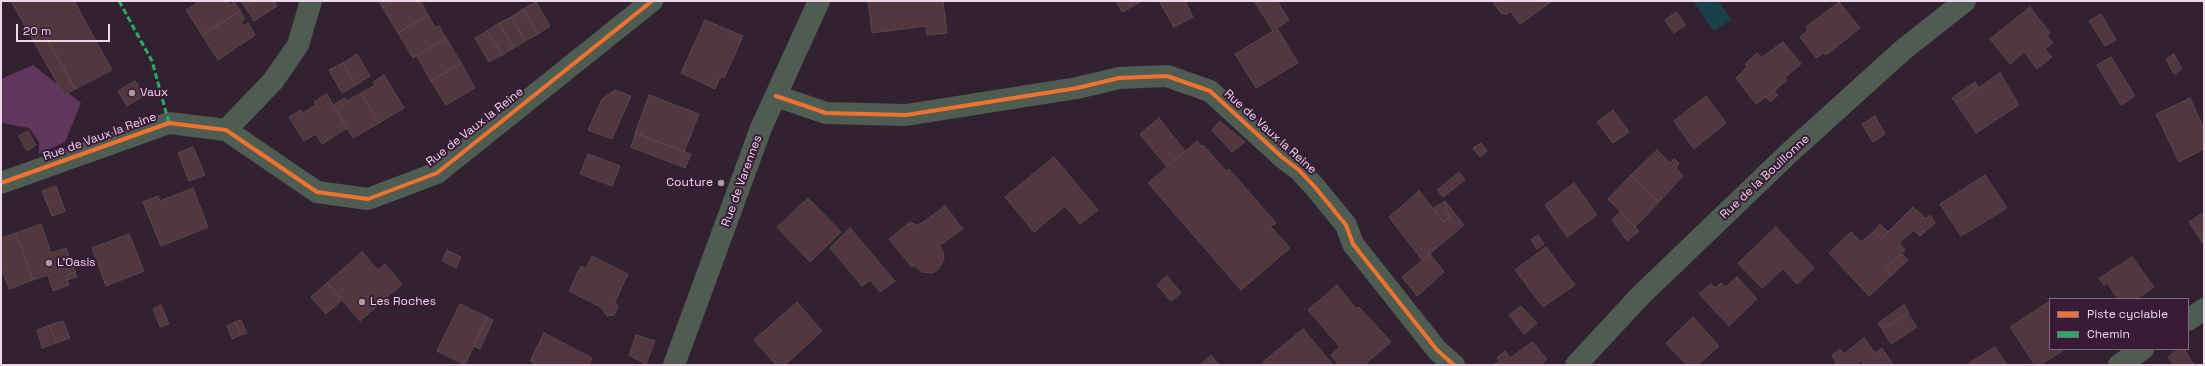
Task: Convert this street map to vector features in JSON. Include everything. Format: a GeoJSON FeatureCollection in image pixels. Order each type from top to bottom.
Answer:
{"type":"FeatureCollection","features":[{"type":"Feature","properties":{"kind":"street"},"geometry":{"type":"LineString","coordinates":[[226,130],[273,81],[298,45],[311,1]]}},
{"type":"Feature","properties":{"kind":"street","name":"Rue de Vaux la Reine"},"geometry":{"type":"LineString","coordinates":[[1,183],[170,123],[226,130],[318,192],[368,199],[436,173],[652,1]]}},
{"type":"Feature","properties":{"kind":"street","name":"Rue de Varennes"},"geometry":{"type":"LineString","coordinates":[[674,365],[761,128],[819,1]]}},
{"type":"Feature","properties":{"kind":"street","name":"Rue de la Bouillonne"},"geometry":{"type":"LineString","coordinates":[[1576,365],[1640,296],[1790,153],[1904,49],[1965,1]]}},
{"type":"Feature","properties":{"kind":"street","name":"Rue de Vaux la Reine"},"geometry":{"type":"LineString","coordinates":[[776,96],[826,113],[906,115],[1077,88],[1119,78],[1167,76],[1210,92],[1282,157],[1299,170],[1314,186],[1346,225],[1353,244],[1436,350],[1449,364]]}},
{"type":"Feature","properties":{"kind":"street"},"geometry":{"type":"LineString","coordinates":[[2189,319],[2204,309]]}},
{"type":"Feature","properties":{"kind":"street"},"geometry":{"type":"LineString","coordinates":[[2119,365],[2142,350]]}},
{"type":"Feature","properties":{"kind":"shaded area"},"geometry":{"type":"Polygon","coordinates":[[[1693,1],[1718,1],[1731,20],[1714,31],[1693,1]]]}},
{"type":"Feature","properties":{"kind":"shaded area"},"geometry":{"type":"Polygon","coordinates":[[[33,65],[81,103],[65,142],[39,154],[39,142],[29,128],[1,123],[1,79],[33,65]]]}},
{"type":"Feature","properties":{"kind":"building"},"geometry":{"type":"Polygon","coordinates":[[[11,1],[74,1],[112,70],[75,89],[44,33],[33,40],[11,1]]]}},
{"type":"Feature","properties":{"kind":"building"},"geometry":{"type":"Polygon","coordinates":[[[200,1],[228,1],[230,5],[234,2],[240,11],[202,35],[186,10],[200,1]]]}},
{"type":"Feature","properties":{"kind":"building"},"geometry":{"type":"Polygon","coordinates":[[[241,1],[255,1],[245,7],[241,1]]]}},
{"type":"Feature","properties":{"kind":"building"},"geometry":{"type":"Polygon","coordinates":[[[255,1],[274,1],[277,6],[254,21],[245,7],[255,1]]]}},
{"type":"Feature","properties":{"kind":"building"},"geometry":{"type":"Polygon","coordinates":[[[379,1],[394,1],[383,8],[379,1]]]}},
{"type":"Feature","properties":{"kind":"building"},"geometry":{"type":"Polygon","coordinates":[[[394,1],[421,1],[428,15],[398,33],[383,8],[394,1]]]}},
{"type":"Feature","properties":{"kind":"building"},"geometry":{"type":"Polygon","coordinates":[[[868,1],[943,1],[947,33],[927,35],[926,26],[872,33],[868,1]]]}},
{"type":"Feature","properties":{"kind":"building"},"geometry":{"type":"Polygon","coordinates":[[[1116,1],[1142,1],[1122,12],[1116,1]]]}},
{"type":"Feature","properties":{"kind":"building"},"geometry":{"type":"Polygon","coordinates":[[[1159,1],[1185,1],[1193,17],[1174,27],[1159,1]]]}},
{"type":"Feature","properties":{"kind":"building"},"geometry":{"type":"Polygon","coordinates":[[[1254,1],[1277,1],[1289,20],[1277,28],[1298,63],[1256,88],[1235,54],[1273,31],[1254,1]]]}},
{"type":"Feature","properties":{"kind":"building"},"geometry":{"type":"Polygon","coordinates":[[[1492,1],[1552,1],[1520,24],[1510,11],[1507,14],[1501,13],[1492,1]]]}},
{"type":"Feature","properties":{"kind":"building"},"geometry":{"type":"Polygon","coordinates":[[[536,2],[550,26],[538,34],[523,9],[536,2]]]}},
{"type":"Feature","properties":{"kind":"building"},"geometry":{"type":"Polygon","coordinates":[[[1839,2],[1860,28],[1826,55],[1824,53],[1816,58],[1800,37],[1808,30],[1806,27],[1839,2]]]}},
{"type":"Feature","properties":{"kind":"building"},"geometry":{"type":"Polygon","coordinates":[[[2030,7],[2050,33],[2047,35],[2053,43],[2045,49],[2052,57],[2037,69],[2024,52],[2010,64],[1990,39],[2030,7]]]}},
{"type":"Feature","properties":{"kind":"building"},"geometry":{"type":"Polygon","coordinates":[[[523,9],[538,34],[525,41],[511,17],[523,9]]]}},
{"type":"Feature","properties":{"kind":"building"},"geometry":{"type":"Polygon","coordinates":[[[240,11],[245,19],[241,21],[243,26],[248,23],[255,35],[218,60],[202,35],[240,11]]]}},
{"type":"Feature","properties":{"kind":"building"},"geometry":{"type":"Polygon","coordinates":[[[1676,12],[1686,25],[1674,33],[1665,20],[1676,12]]]}},
{"type":"Feature","properties":{"kind":"building"},"geometry":{"type":"Polygon","coordinates":[[[2101,14],[2116,40],[2105,46],[2089,21],[2101,14]]]}},
{"type":"Feature","properties":{"kind":"building"},"geometry":{"type":"Polygon","coordinates":[[[428,15],[435,27],[439,26],[446,38],[413,58],[398,33],[428,15]]]}},
{"type":"Feature","properties":{"kind":"building"},"geometry":{"type":"Polygon","coordinates":[[[511,17],[525,41],[514,48],[499,23],[511,17]]]}},
{"type":"Feature","properties":{"kind":"building"},"geometry":{"type":"Polygon","coordinates":[[[705,20],[743,36],[724,78],[721,76],[715,89],[681,73],[705,20]]]}},
{"type":"Feature","properties":{"kind":"building"},"geometry":{"type":"Polygon","coordinates":[[[499,23],[514,48],[502,55],[487,31],[499,23]]]}},
{"type":"Feature","properties":{"kind":"building"},"geometry":{"type":"Polygon","coordinates":[[[487,31],[502,55],[489,62],[475,38],[487,31]]]}},
{"type":"Feature","properties":{"kind":"building"},"geometry":{"type":"Polygon","coordinates":[[[44,33],[75,89],[64,95],[33,40],[44,33]]]}},
{"type":"Feature","properties":{"kind":"building"},"geometry":{"type":"Polygon","coordinates":[[[446,38],[461,63],[431,81],[417,56],[446,38]]]}},
{"type":"Feature","properties":{"kind":"building"},"geometry":{"type":"Polygon","coordinates":[[[1783,42],[1801,64],[1785,77],[1787,80],[1756,104],[1736,78],[1747,67],[1745,64],[1757,53],[1761,58],[1783,42]]]}},
{"type":"Feature","properties":{"kind":"building"},"geometry":{"type":"Polygon","coordinates":[[[357,54],[370,76],[356,85],[343,63],[357,54]]]}},
{"type":"Feature","properties":{"kind":"building"},"geometry":{"type":"Polygon","coordinates":[[[2174,54],[2182,69],[2174,74],[2166,59],[2174,54]]]}},
{"type":"Feature","properties":{"kind":"building"},"geometry":{"type":"Polygon","coordinates":[[[2111,57],[2135,96],[2121,105],[2097,65],[2111,57]]]}},
{"type":"Feature","properties":{"kind":"building"},"geometry":{"type":"Polygon","coordinates":[[[343,63],[356,85],[342,93],[329,70],[343,63]]]}},
{"type":"Feature","properties":{"kind":"building"},"geometry":{"type":"Polygon","coordinates":[[[461,63],[475,88],[446,105],[431,81],[461,63]]]}},
{"type":"Feature","properties":{"kind":"building"},"geometry":{"type":"Polygon","coordinates":[[[2000,73],[2019,105],[1976,133],[1956,103],[2000,73]]]}},
{"type":"Feature","properties":{"kind":"building"},"geometry":{"type":"Polygon","coordinates":[[[384,75],[404,108],[379,123],[361,93],[375,85],[373,82],[384,75]]]}},
{"type":"Feature","properties":{"kind":"building","name":"Vaux"},"geometry":{"type":"Polygon","coordinates":[[[135,81],[145,95],[127,106],[118,91],[135,81]]]}},
{"type":"Feature","properties":{"kind":"building"},"geometry":{"type":"Polygon","coordinates":[[[1975,82],[1978,87],[1956,103],[1952,98],[1975,82]]]}},
{"type":"Feature","properties":{"kind":"building"},"geometry":{"type":"Polygon","coordinates":[[[615,90],[631,96],[612,139],[588,130],[602,99],[615,90]]]}},
{"type":"Feature","properties":{"kind":"building"},"geometry":{"type":"Polygon","coordinates":[[[1774,91],[1778,95],[1770,102],[1766,97],[1774,91]]]}},
{"type":"Feature","properties":{"kind":"building"},"geometry":{"type":"Polygon","coordinates":[[[361,93],[379,123],[353,138],[333,105],[345,98],[347,101],[361,93]]]}},
{"type":"Feature","properties":{"kind":"building"},"geometry":{"type":"Polygon","coordinates":[[[327,94],[347,128],[322,144],[316,134],[304,141],[289,117],[301,110],[303,113],[316,105],[314,102],[327,94]]]}},
{"type":"Feature","properties":{"kind":"building"},"geometry":{"type":"Polygon","coordinates":[[[649,95],[699,114],[684,152],[635,133],[649,95]]]}},
{"type":"Feature","properties":{"kind":"building"},"geometry":{"type":"Polygon","coordinates":[[[1706,96],[1726,123],[1694,149],[1674,121],[1706,96]]]}},
{"type":"Feature","properties":{"kind":"building"},"geometry":{"type":"Polygon","coordinates":[[[2190,98],[2204,129],[2204,149],[2179,162],[2156,114],[2190,98]]]}},
{"type":"Feature","properties":{"kind":"building"},"geometry":{"type":"Polygon","coordinates":[[[1613,110],[1629,132],[1613,143],[1597,122],[1613,110]]]}},
{"type":"Feature","properties":{"kind":"building"},"geometry":{"type":"Polygon","coordinates":[[[1875,116],[1885,134],[1873,142],[1862,124],[1875,116]]]}},
{"type":"Feature","properties":{"kind":"building"},"geometry":{"type":"Polygon","coordinates":[[[1159,118],[1185,151],[1166,166],[1140,134],[1159,118]]]}},
{"type":"Feature","properties":{"kind":"building"},"geometry":{"type":"Polygon","coordinates":[[[1220,121],[1245,142],[1232,152],[1212,130],[1220,121]]]}},
{"type":"Feature","properties":{"kind":"building"},"geometry":{"type":"Polygon","coordinates":[[[28,131],[36,145],[27,151],[19,136],[28,131]]]}},
{"type":"Feature","properties":{"kind":"building"},"geometry":{"type":"Polygon","coordinates":[[[636,133],[691,154],[685,168],[631,147],[636,133]]]}},
{"type":"Feature","properties":{"kind":"building"},"geometry":{"type":"Polygon","coordinates":[[[1197,141],[1202,147],[1203,145],[1226,171],[1229,169],[1276,223],[1271,227],[1290,248],[1241,290],[1148,183],[1197,141]]]}},
{"type":"Feature","properties":{"kind":"building"},"geometry":{"type":"Polygon","coordinates":[[[1481,143],[1487,151],[1480,157],[1473,148],[1481,143]]]}},
{"type":"Feature","properties":{"kind":"building"},"geometry":{"type":"Polygon","coordinates":[[[193,147],[205,175],[189,181],[178,153],[193,147]]]}},
{"type":"Feature","properties":{"kind":"building"},"geometry":{"type":"Polygon","coordinates":[[[1657,150],[1670,163],[1674,159],[1679,163],[1676,168],[1683,176],[1659,202],[1631,175],[1657,150]]]}},
{"type":"Feature","properties":{"kind":"building"},"geometry":{"type":"Polygon","coordinates":[[[588,154],[620,166],[612,186],[580,174],[588,154]]]}},
{"type":"Feature","properties":{"kind":"building"},"geometry":{"type":"Polygon","coordinates":[[[1054,157],[1098,210],[1080,224],[1065,206],[1034,232],[1005,197],[1054,157]]]}},
{"type":"Feature","properties":{"kind":"building"},"geometry":{"type":"Polygon","coordinates":[[[1459,172],[1465,180],[1443,197],[1437,190],[1459,172]]]}},
{"type":"Feature","properties":{"kind":"building"},"geometry":{"type":"Polygon","coordinates":[[[1631,175],[1659,202],[1635,227],[1608,199],[1631,175]]]}},
{"type":"Feature","properties":{"kind":"building"},"geometry":{"type":"Polygon","coordinates":[[[1985,175],[2007,208],[1961,236],[1940,204],[1985,175]]]}},
{"type":"Feature","properties":{"kind":"building"},"geometry":{"type":"Polygon","coordinates":[[[1574,183],[1597,215],[1567,237],[1545,205],[1574,183]]]}},
{"type":"Feature","properties":{"kind":"building"},"geometry":{"type":"Polygon","coordinates":[[[56,186],[65,211],[52,216],[42,191],[56,186]]]}},
{"type":"Feature","properties":{"kind":"building"},"geometry":{"type":"Polygon","coordinates":[[[193,188],[208,227],[161,246],[143,202],[158,196],[160,201],[193,188]]]}},
{"type":"Feature","properties":{"kind":"building"},"geometry":{"type":"Polygon","coordinates":[[[1419,191],[1444,222],[1450,217],[1445,208],[1448,205],[1464,225],[1422,260],[1389,217],[1419,191]]]}},
{"type":"Feature","properties":{"kind":"building"},"geometry":{"type":"Polygon","coordinates":[[[808,198],[841,232],[810,262],[777,227],[808,198]]]}},
{"type":"Feature","properties":{"kind":"building"},"geometry":{"type":"Polygon","coordinates":[[[1445,201],[1448,205],[1445,208],[1450,217],[1444,222],[1434,208],[1445,201]]]}},
{"type":"Feature","properties":{"kind":"building"},"geometry":{"type":"Polygon","coordinates":[[[945,206],[963,229],[939,246],[943,251],[944,259],[938,270],[932,273],[922,272],[914,265],[912,267],[889,239],[910,222],[917,225],[922,223],[945,206]]]}},
{"type":"Feature","properties":{"kind":"building"},"geometry":{"type":"Polygon","coordinates":[[[1913,207],[1926,219],[1930,215],[1935,223],[1920,236],[1914,230],[1899,243],[1905,250],[1885,269],[1892,275],[1869,296],[1829,253],[1851,232],[1861,242],[1874,231],[1881,239],[1913,207]]]}},
{"type":"Feature","properties":{"kind":"building"},"geometry":{"type":"Polygon","coordinates":[[[1620,212],[1639,231],[1627,241],[1612,220],[1620,212]]]}},
{"type":"Feature","properties":{"kind":"building"},"geometry":{"type":"Polygon","coordinates":[[[2204,212],[2204,245],[2189,222],[2204,212]]]}},
{"type":"Feature","properties":{"kind":"building","name":"L'Oasis"},"geometry":{"type":"Polygon","coordinates":[[[41,224],[51,253],[66,248],[75,272],[66,276],[69,285],[53,291],[48,275],[33,280],[16,233],[41,224]]]}},
{"type":"Feature","properties":{"kind":"building"},"geometry":{"type":"Polygon","coordinates":[[[1880,224],[1888,232],[1881,239],[1874,231],[1880,224]]]}},
{"type":"Feature","properties":{"kind":"building"},"geometry":{"type":"Polygon","coordinates":[[[1776,227],[1814,268],[1797,284],[1783,269],[1762,288],[1738,263],[1776,227]]]}},
{"type":"Feature","properties":{"kind":"building"},"geometry":{"type":"Polygon","coordinates":[[[850,228],[895,281],[880,292],[870,280],[862,286],[830,248],[850,228]]]}},
{"type":"Feature","properties":{"kind":"building"},"geometry":{"type":"Polygon","coordinates":[[[16,233],[33,280],[9,289],[1,267],[1,238],[16,233]]]}},
{"type":"Feature","properties":{"kind":"building"},"geometry":{"type":"Polygon","coordinates":[[[129,234],[144,271],[106,286],[92,248],[129,234]]]}},
{"type":"Feature","properties":{"kind":"building"},"geometry":{"type":"Polygon","coordinates":[[[1538,235],[1544,244],[1537,249],[1531,240],[1538,235]]]}},
{"type":"Feature","properties":{"kind":"building"},"geometry":{"type":"Polygon","coordinates":[[[1546,247],[1575,285],[1543,307],[1515,270],[1546,247]]]}},
{"type":"Feature","properties":{"kind":"building"},"geometry":{"type":"Polygon","coordinates":[[[447,250],[461,257],[456,268],[442,261],[447,250]]]}},
{"type":"Feature","properties":{"kind":"building","name":"Les Roches"},"geometry":{"type":"Polygon","coordinates":[[[362,252],[378,270],[385,264],[402,284],[360,321],[327,283],[362,252]]]}},
{"type":"Feature","properties":{"kind":"building"},"geometry":{"type":"Polygon","coordinates":[[[1430,254],[1444,272],[1417,296],[1402,277],[1430,254]]]}},
{"type":"Feature","properties":{"kind":"building"},"geometry":{"type":"Polygon","coordinates":[[[1902,254],[1908,260],[1892,275],[1885,269],[1902,254]]]}},
{"type":"Feature","properties":{"kind":"building"},"geometry":{"type":"Polygon","coordinates":[[[592,256],[628,274],[615,302],[618,307],[614,315],[607,316],[601,307],[569,291],[581,266],[586,269],[592,256]]]}},
{"type":"Feature","properties":{"kind":"building"},"geometry":{"type":"Polygon","coordinates":[[[2132,257],[2154,287],[2138,298],[2117,298],[2107,283],[2104,285],[2099,278],[2132,257]]]}},
{"type":"Feature","properties":{"kind":"building"},"geometry":{"type":"Polygon","coordinates":[[[75,272],[77,277],[67,280],[66,276],[75,272]]]}},
{"type":"Feature","properties":{"kind":"building"},"geometry":{"type":"Polygon","coordinates":[[[1167,276],[1181,293],[1171,301],[1157,285],[1167,276]]]}},
{"type":"Feature","properties":{"kind":"building"},"geometry":{"type":"Polygon","coordinates":[[[1737,277],[1757,299],[1729,326],[1699,294],[1711,284],[1715,288],[1721,283],[1726,287],[1737,277]]]}},
{"type":"Feature","properties":{"kind":"building"},"geometry":{"type":"Polygon","coordinates":[[[327,283],[342,300],[326,314],[311,297],[327,283]]]}},
{"type":"Feature","properties":{"kind":"building"},"geometry":{"type":"Polygon","coordinates":[[[1337,285],[1356,309],[1359,307],[1391,342],[1364,365],[1339,365],[1331,355],[1340,347],[1308,310],[1337,285]]]}},
{"type":"Feature","properties":{"kind":"building"},"geometry":{"type":"Polygon","coordinates":[[[797,302],[822,331],[785,365],[776,365],[754,340],[797,302]]]}},
{"type":"Feature","properties":{"kind":"building"},"geometry":{"type":"Polygon","coordinates":[[[2049,302],[2049,350],[2063,350],[2040,365],[2035,365],[2010,327],[2049,302]]]}},
{"type":"Feature","properties":{"kind":"building"},"geometry":{"type":"Polygon","coordinates":[[[460,304],[487,317],[465,365],[437,351],[460,304]]]}},
{"type":"Feature","properties":{"kind":"building"},"geometry":{"type":"Polygon","coordinates":[[[161,305],[169,324],[160,327],[153,309],[161,305]]]}},
{"type":"Feature","properties":{"kind":"building"},"geometry":{"type":"Polygon","coordinates":[[[1904,305],[1909,313],[1882,329],[1878,323],[1904,305]]]}},
{"type":"Feature","properties":{"kind":"building"},"geometry":{"type":"Polygon","coordinates":[[[1521,306],[1537,323],[1524,334],[1509,315],[1521,306]]]}},
{"type":"Feature","properties":{"kind":"building"},"geometry":{"type":"Polygon","coordinates":[[[1908,314],[1917,327],[1891,344],[1882,329],[1908,314]]]}},
{"type":"Feature","properties":{"kind":"building"},"geometry":{"type":"Polygon","coordinates":[[[487,317],[493,320],[480,349],[474,346],[487,317]]]}},
{"type":"Feature","properties":{"kind":"building"},"geometry":{"type":"Polygon","coordinates":[[[1693,317],[1719,346],[1698,365],[1687,365],[1666,343],[1693,317]]]}},
{"type":"Feature","properties":{"kind":"building"},"geometry":{"type":"Polygon","coordinates":[[[241,320],[247,333],[241,335],[235,322],[241,320]]]}},
{"type":"Feature","properties":{"kind":"building"},"geometry":{"type":"Polygon","coordinates":[[[63,321],[70,338],[56,343],[50,325],[63,321]]]}},
{"type":"Feature","properties":{"kind":"building"},"geometry":{"type":"Polygon","coordinates":[[[235,322],[241,335],[232,339],[227,326],[235,322]]]}},
{"type":"Feature","properties":{"kind":"building"},"geometry":{"type":"Polygon","coordinates":[[[50,325],[56,343],[42,348],[37,330],[50,325]]]}},
{"type":"Feature","properties":{"kind":"building"},"geometry":{"type":"Polygon","coordinates":[[[1303,329],[1333,365],[1265,365],[1263,362],[1303,329]]]}},
{"type":"Feature","properties":{"kind":"building"},"geometry":{"type":"Polygon","coordinates":[[[544,333],[592,358],[589,365],[533,365],[534,362],[530,361],[544,333]]]}},
{"type":"Feature","properties":{"kind":"building"},"geometry":{"type":"Polygon","coordinates":[[[636,335],[655,341],[646,364],[629,355],[636,335]]]}},
{"type":"Feature","properties":{"kind":"building"},"geometry":{"type":"Polygon","coordinates":[[[1864,338],[1875,353],[1882,348],[1893,365],[1865,365],[1861,361],[1856,365],[1837,365],[1832,355],[1840,349],[1844,354],[1864,338]]]}},
{"type":"Feature","properties":{"kind":"building"},"geometry":{"type":"Polygon","coordinates":[[[1532,342],[1547,359],[1541,365],[1501,365],[1497,358],[1505,351],[1510,358],[1532,342]]]}},
{"type":"Feature","properties":{"kind":"building"},"geometry":{"type":"Polygon","coordinates":[[[1995,347],[2007,365],[1966,365],[1995,347]]]}},
{"type":"Feature","properties":{"kind":"building"},"geometry":{"type":"Polygon","coordinates":[[[2178,350],[2185,350],[2194,365],[2174,365],[2168,357],[2178,350]]]}},
{"type":"Feature","properties":{"kind":"building"},"geometry":{"type":"Polygon","coordinates":[[[1211,355],[1219,365],[1200,365],[1211,355]]]}},
{"type":"Feature","properties":{"kind":"marked path"},"geometry":{"type":"LineString","coordinates":[[119,1],[152,61],[169,123]]}},
{"type":"Feature","properties":{"kind":"cycle path"},"geometry":{"type":"LineString","coordinates":[[1,183],[169,123],[226,130],[317,192],[368,199],[437,173],[652,1]]}},
{"type":"Feature","properties":{"kind":"cycle path"},"geometry":{"type":"LineString","coordinates":[[776,96],[826,113],[906,115],[1077,88],[1119,78],[1167,76],[1210,91],[1282,157],[1299,170],[1314,186],[1346,225],[1353,244],[1437,350],[1454,365]]}},
{"type":"Feature","properties":{"kind":"place","name":"Vaux"},"geometry":{"type":"Point","coordinates":[132,93]}},
{"type":"Feature","properties":{"kind":"place","name":"Couture"},"geometry":{"type":"Point","coordinates":[721,183]}},
{"type":"Feature","properties":{"kind":"place","name":"L'Oasis"},"geometry":{"type":"Point","coordinates":[49,263]}},
{"type":"Feature","properties":{"kind":"place","name":"Les Roches"},"geometry":{"type":"Point","coordinates":[362,302]}}]}
